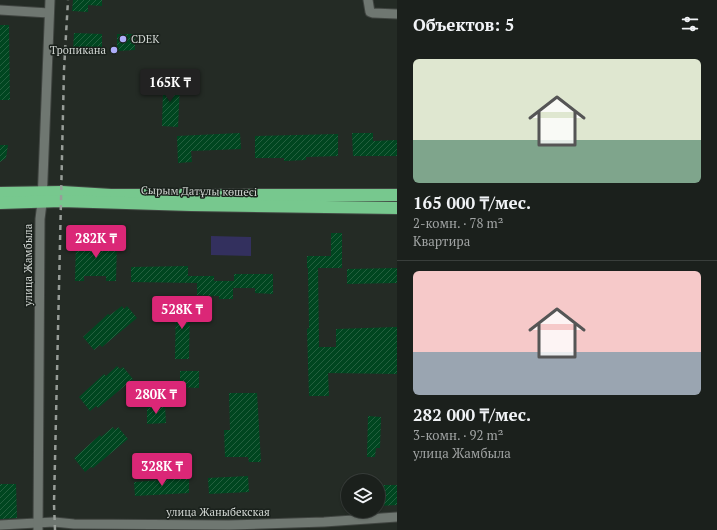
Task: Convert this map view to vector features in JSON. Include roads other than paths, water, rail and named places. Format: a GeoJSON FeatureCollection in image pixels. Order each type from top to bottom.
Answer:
{"type":"FeatureCollection","features":[{"type":"Feature","properties":{"kind":"highway","name":"Сырым Датұлы көшесі"},"geometry":{"type":"LineString","coordinates":[[0,203],[42,198],[62,192],[111,194],[397,195]]}},
{"type":"Feature","properties":{"kind":"highway","name":"Сырым Датұлы көшесі"},"geometry":{"type":"LineString","coordinates":[[0,194],[61,201],[191,205],[397,208]]}},
{"type":"Feature","properties":{"kind":"street","name":"улица Жамбыла"},"geometry":{"type":"LineString","coordinates":[[38,527],[40,219],[50,0]]}},
{"type":"Feature","properties":{"kind":"street"},"geometry":{"type":"LineString","coordinates":[[368,0],[370,12],[397,14]]}},
{"type":"Feature","properties":{"kind":"street"},"geometry":{"type":"LineString","coordinates":[[0,10],[49,13]]}},
{"type":"Feature","properties":{"kind":"street","name":"улица Жаныбекская"},"geometry":{"type":"LineString","coordinates":[[0,525],[38,527],[54,522],[74,524],[229,525],[397,518]]}},
{"type":"Feature","properties":{"kind":"railway"},"geometry":{"type":"LineString","coordinates":[[55,530],[54,504],[64,70],[68,0]]}},
{"type":"Feature","properties":{"kind":"place","name":"CDEK"},"geometry":{"type":"Point","coordinates":[123,39]}},
{"type":"Feature","properties":{"kind":"place","name":"Тропикана"},"geometry":{"type":"Point","coordinates":[114,50]}}]}
